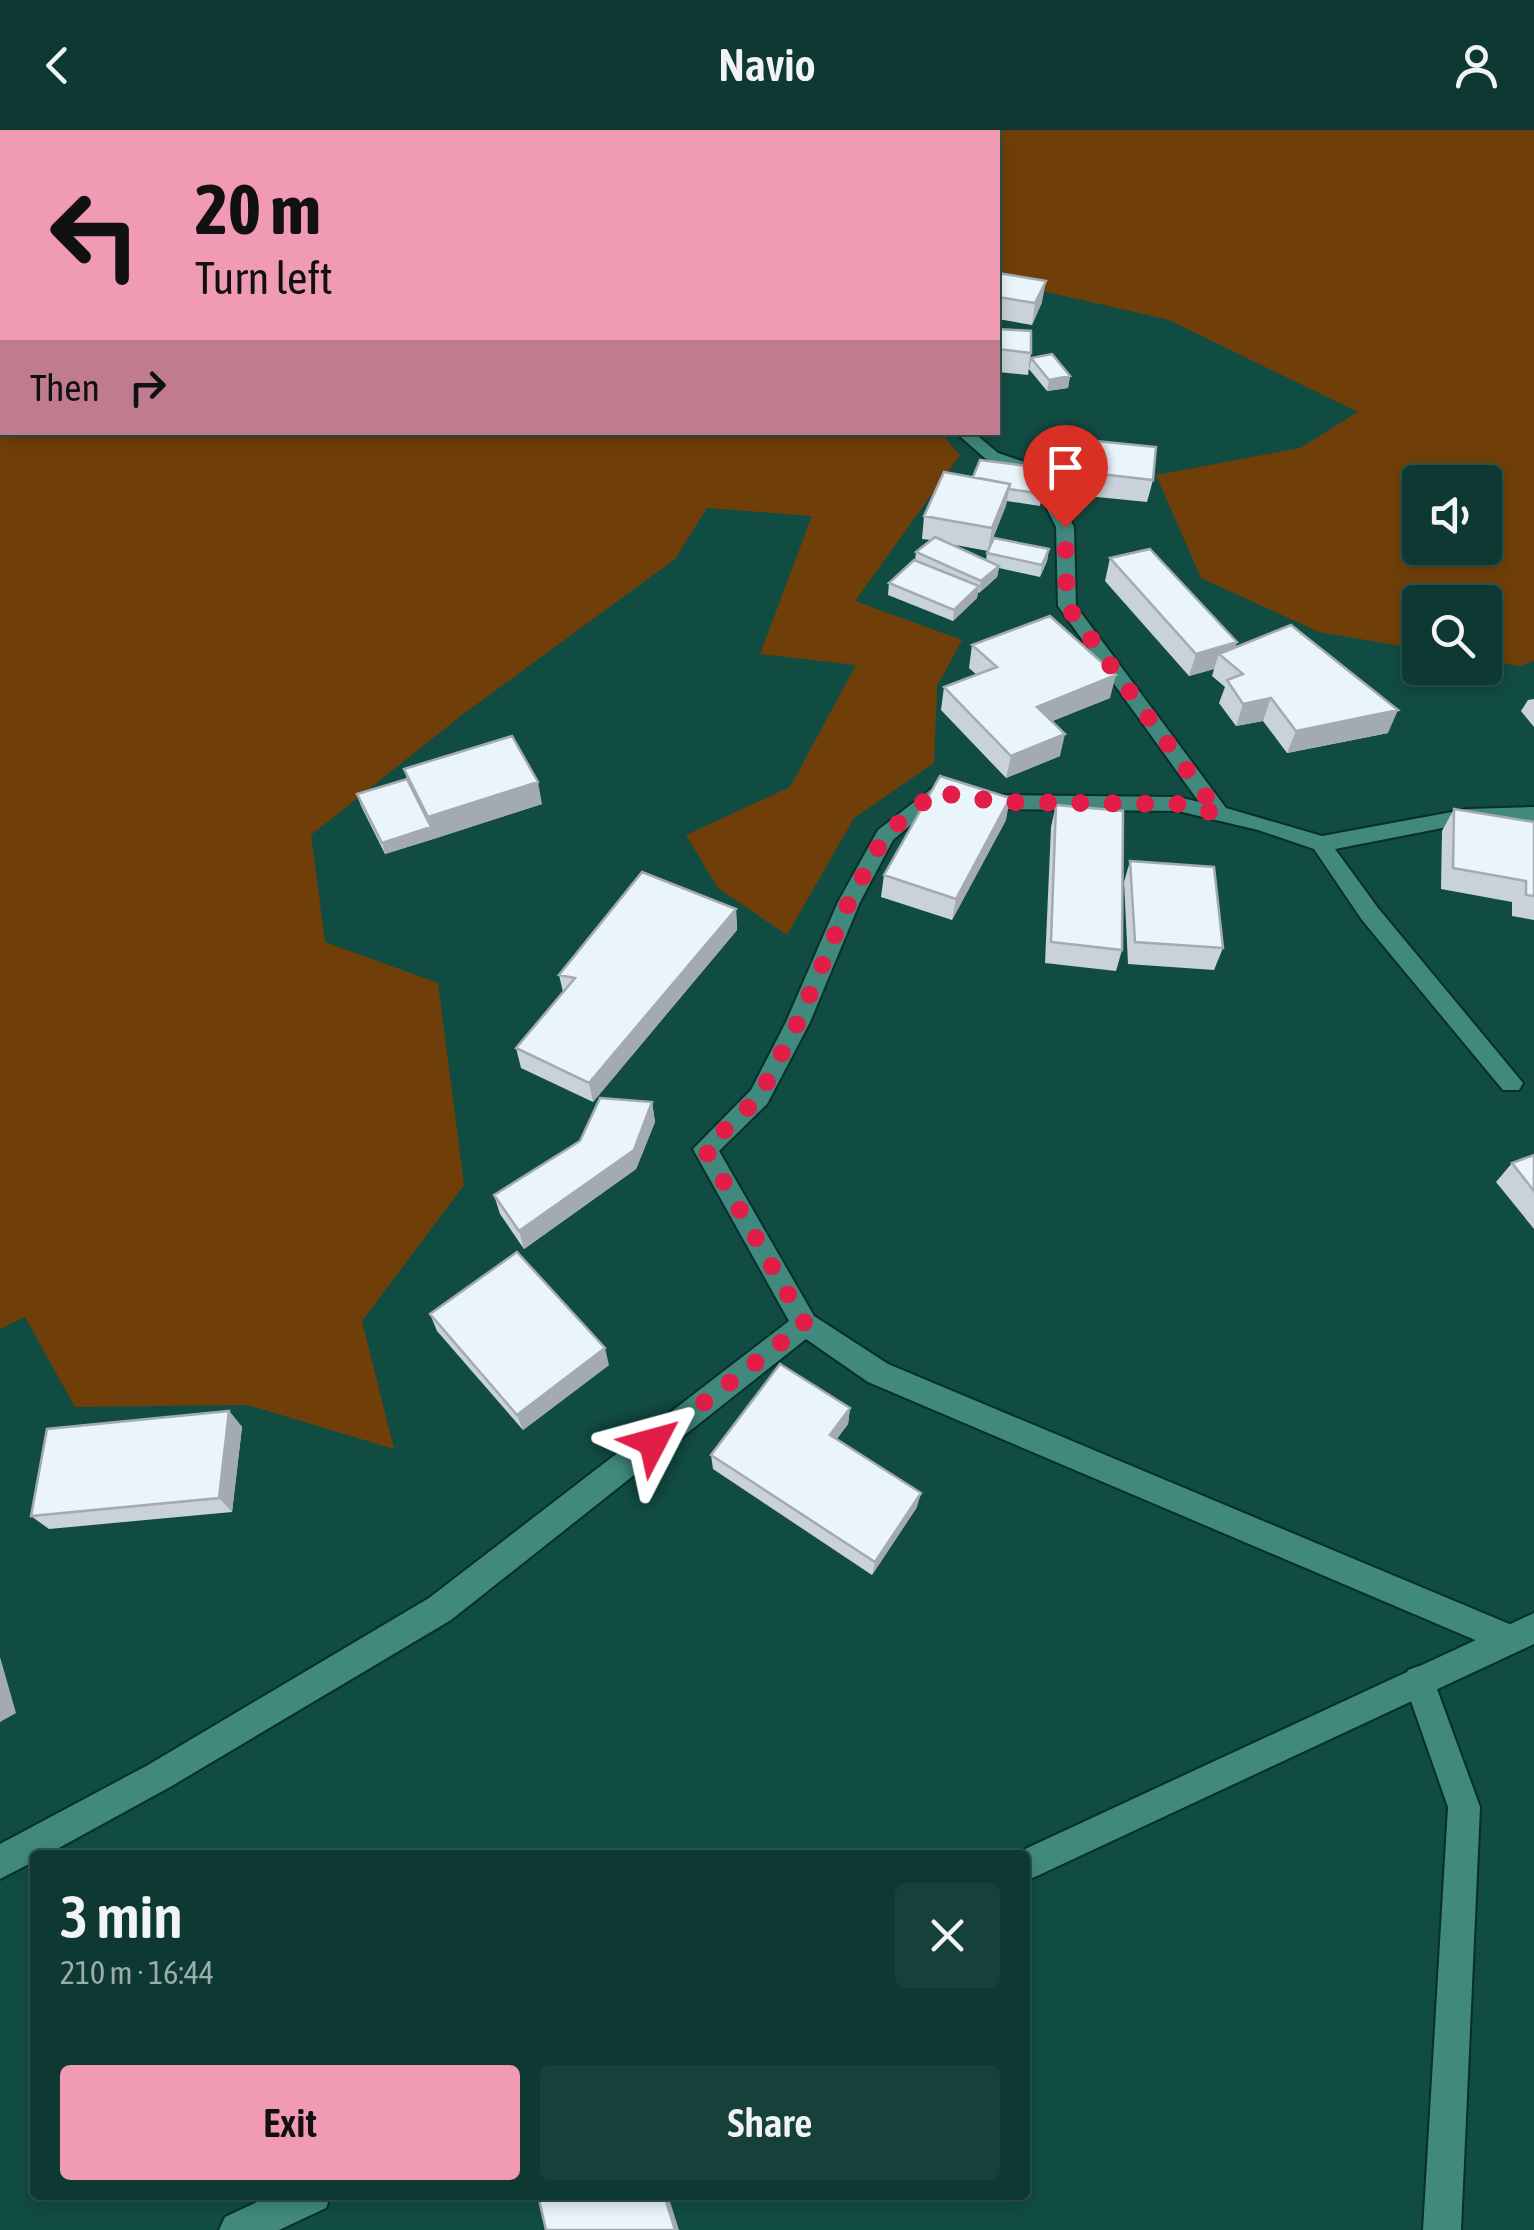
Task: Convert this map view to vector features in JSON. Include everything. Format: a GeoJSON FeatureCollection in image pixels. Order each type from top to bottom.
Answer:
{"type":"FeatureCollection","features":[{"type":"Feature","properties":{"kind":"street"},"geometry":{"type":"LineString","coordinates":[[967,435],[992,456],[1038,472],[1065,527],[1067,606],[1219,814]]}},
{"type":"Feature","properties":{"kind":"street"},"geometry":{"type":"LineString","coordinates":[[1521,1634],[878,1373],[805,1324],[705,1149],[759,1097],[798,1022],[849,902],[885,835],[935,792],[999,802],[1178,804],[1320,844],[1468,816],[1534,814]]}},
{"type":"Feature","properties":{"kind":"street"},"geometry":{"type":"LineString","coordinates":[[1320,844],[1370,914],[1511,1083]]}},
{"type":"Feature","properties":{"kind":"street"},"geometry":{"type":"LineString","coordinates":[[0,1862],[159,1776],[440,1609],[805,1324]]}},
{"type":"Feature","properties":{"kind":"street"},"geometry":{"type":"LineString","coordinates":[[1030,1862],[1521,1634]]}},
{"type":"Feature","properties":{"kind":"street"},"geometry":{"type":"LineString","coordinates":[[1419,1681],[1464,1807],[1442,2230]]}},
{"type":"Feature","properties":{"kind":"street"},"geometry":{"type":"LineString","coordinates":[[238,2230],[302,2200]]}},
{"type":"Feature","properties":{"kind":"shaded area"},"geometry":{"type":"Polygon","coordinates":[[[1000,130],[1534,130],[1534,661],[1520,666],[1502,663],[1502,585],[1402,585],[1402,646],[1319,632],[1201,578],[1156,475],[1300,448],[1358,412],[1169,320],[1043,291],[1000,273],[1000,130]]]}},
{"type":"Feature","properties":{"kind":"shaded area"},"geometry":{"type":"Polygon","coordinates":[[[0,435],[943,435],[960,455],[855,601],[962,640],[937,686],[934,763],[854,818],[787,935],[718,888],[686,835],[790,787],[856,665],[760,654],[812,516],[707,508],[675,559],[462,715],[311,835],[325,942],[438,983],[464,1185],[362,1321],[394,1449],[248,1405],[75,1407],[25,1317],[0,1329],[0,435]]]}},
{"type":"Feature","properties":{"kind":"building"},"geometry":{"type":"Polygon","coordinates":[[[1000,273],[1046,281],[1035,303],[1000,297],[1000,273]]]}},
{"type":"Feature","properties":{"kind":"building"},"geometry":{"type":"Polygon","coordinates":[[[1000,329],[1031,331],[1031,353],[1000,349],[1000,329]]]}},
{"type":"Feature","properties":{"kind":"building"},"geometry":{"type":"Polygon","coordinates":[[[1052,354],[1070,376],[1049,380],[1031,358],[1052,354]]]}},
{"type":"Feature","properties":{"kind":"building"},"geometry":{"type":"Polygon","coordinates":[[[1086,440],[1156,447],[1153,480],[1082,472],[1086,440]]]}},
{"type":"Feature","properties":{"kind":"building"},"geometry":{"type":"Polygon","coordinates":[[[1060,449],[1084,451],[1081,472],[1053,468],[1060,449]]]}},
{"type":"Feature","properties":{"kind":"building"},"geometry":{"type":"Polygon","coordinates":[[[980,460],[1027,466],[1042,494],[1009,489],[1010,484],[973,477],[980,460]]]}},
{"type":"Feature","properties":{"kind":"building"},"geometry":{"type":"Polygon","coordinates":[[[944,472],[1010,484],[992,528],[924,516],[944,472]]]}},
{"type":"Feature","properties":{"kind":"building"},"geometry":{"type":"Polygon","coordinates":[[[935,537],[999,566],[981,581],[916,552],[935,537]]]}},
{"type":"Feature","properties":{"kind":"building"},"geometry":{"type":"Polygon","coordinates":[[[994,538],[1049,549],[1042,565],[987,553],[994,538]]]}},
{"type":"Feature","properties":{"kind":"building"},"geometry":{"type":"Polygon","coordinates":[[[1150,549],[1237,642],[1196,654],[1110,558],[1150,549]]]}},
{"type":"Feature","properties":{"kind":"building"},"geometry":{"type":"Polygon","coordinates":[[[914,560],[979,586],[954,610],[889,583],[914,560]]]}},
{"type":"Feature","properties":{"kind":"building"},"geometry":{"type":"Polygon","coordinates":[[[1050,616],[1116,675],[1037,707],[1065,734],[1011,756],[944,687],[997,667],[972,645],[1050,616]]]}},
{"type":"Feature","properties":{"kind":"building"},"geometry":{"type":"Polygon","coordinates":[[[1291,625],[1398,710],[1296,731],[1271,698],[1243,704],[1227,680],[1243,674],[1219,654],[1291,625]]]}},
{"type":"Feature","properties":{"kind":"building"},"geometry":{"type":"Polygon","coordinates":[[[512,736],[538,782],[428,817],[404,769],[512,736]]]}},
{"type":"Feature","properties":{"kind":"building"},"geometry":{"type":"Polygon","coordinates":[[[940,776],[1010,798],[956,899],[884,875],[940,776]]]}},
{"type":"Feature","properties":{"kind":"building"},"geometry":{"type":"Polygon","coordinates":[[[407,779],[431,827],[382,843],[357,794],[407,779]]]}},
{"type":"Feature","properties":{"kind":"building"},"geometry":{"type":"Polygon","coordinates":[[[1056,805],[1123,811],[1122,950],[1051,942],[1056,805]]]}},
{"type":"Feature","properties":{"kind":"building"},"geometry":{"type":"Polygon","coordinates":[[[1454,809],[1534,822],[1534,896],[1526,895],[1526,881],[1453,868],[1454,809]]]}},
{"type":"Feature","properties":{"kind":"building"},"geometry":{"type":"Polygon","coordinates":[[[1130,861],[1214,867],[1223,948],[1135,942],[1130,861]]]}},
{"type":"Feature","properties":{"kind":"building"},"geometry":{"type":"Polygon","coordinates":[[[642,872],[736,909],[589,1083],[516,1048],[575,978],[559,975],[642,872]]]}},
{"type":"Feature","properties":{"kind":"building"},"geometry":{"type":"Polygon","coordinates":[[[600,1098],[652,1102],[634,1150],[519,1231],[494,1195],[580,1141],[600,1098]]]}},
{"type":"Feature","properties":{"kind":"building"},"geometry":{"type":"Polygon","coordinates":[[[1534,1155],[1534,1191],[1512,1163],[1534,1155]]]}},
{"type":"Feature","properties":{"kind":"building"},"geometry":{"type":"Polygon","coordinates":[[[517,1252],[605,1348],[517,1415],[430,1314],[517,1252]]]}},
{"type":"Feature","properties":{"kind":"building"},"geometry":{"type":"Polygon","coordinates":[[[780,1364],[850,1408],[830,1435],[921,1493],[875,1562],[711,1455],[780,1364]]]}},
{"type":"Feature","properties":{"kind":"building"},"geometry":{"type":"Polygon","coordinates":[[[229,1411],[219,1498],[31,1516],[47,1429],[229,1411]]]}},
{"type":"Feature","properties":{"kind":"building"},"geometry":{"type":"Polygon","coordinates":[[[539,2200],[666,2200],[675,2230],[546,2230],[539,2200]]]}},
{"type":"Feature","properties":{"kind":"route"},"geometry":{"type":"LineString","coordinates":[[653,1442],[805,1324],[705,1149],[759,1097],[798,1022],[849,902],[885,835],[935,792],[999,802],[1178,804],[1219,814],[1067,606],[1065,527]]}}]}
